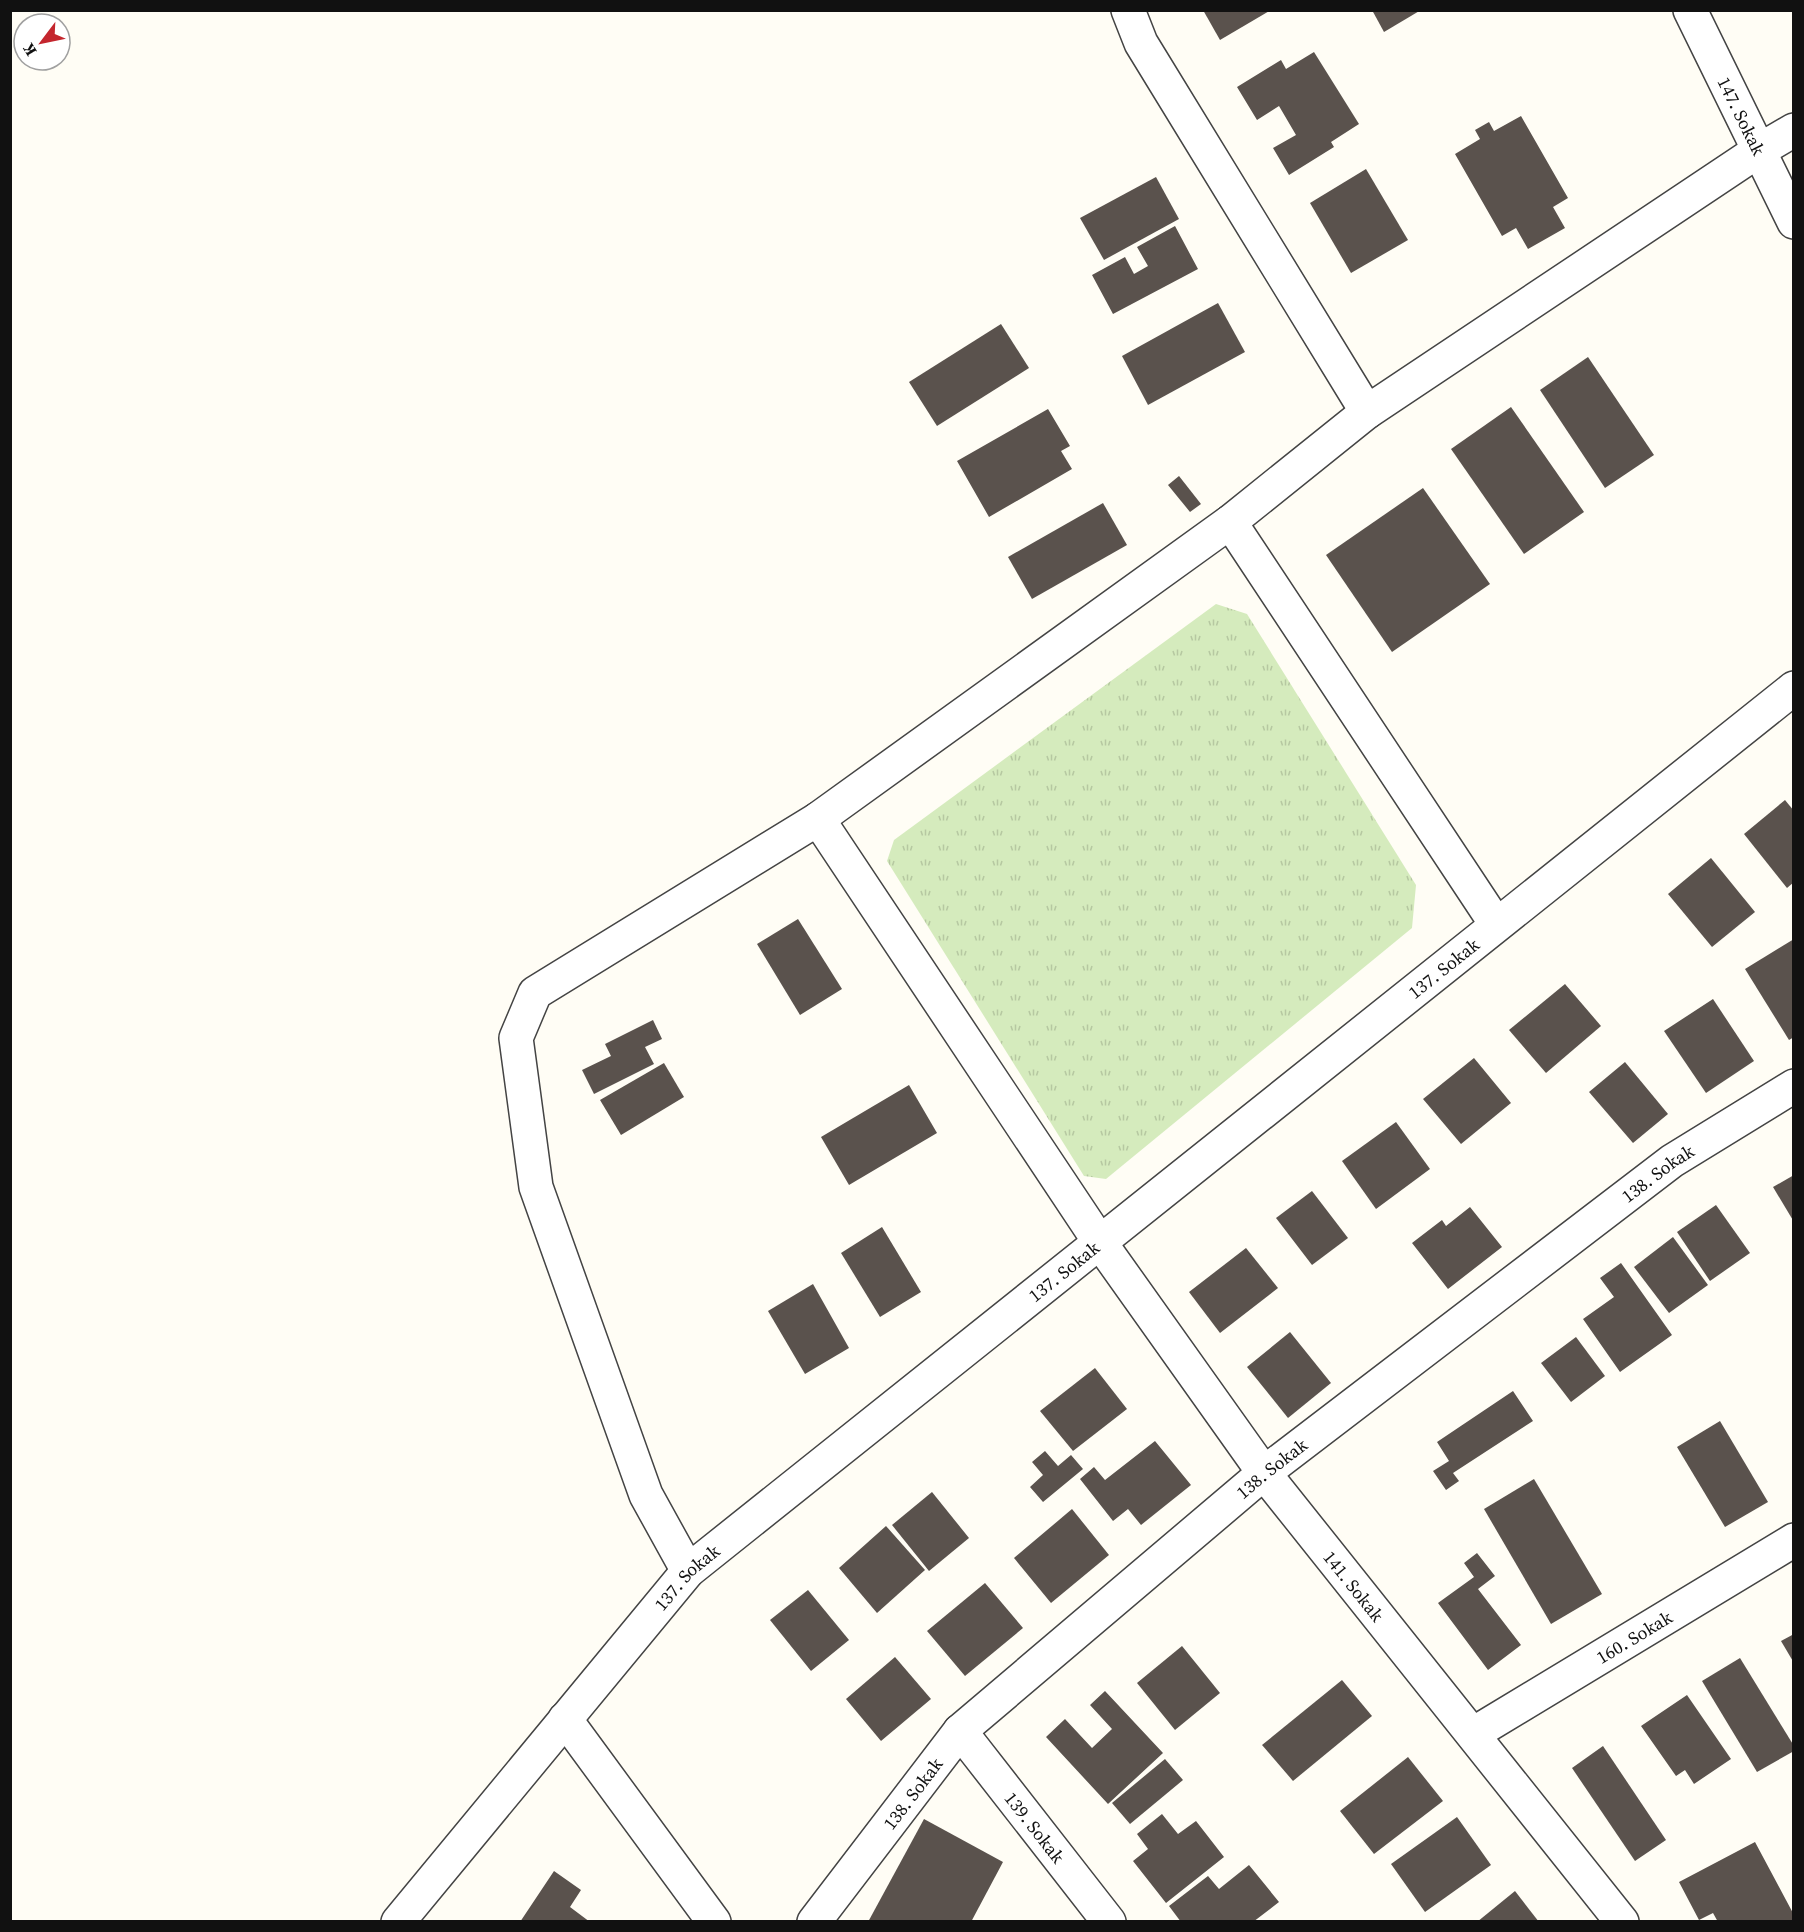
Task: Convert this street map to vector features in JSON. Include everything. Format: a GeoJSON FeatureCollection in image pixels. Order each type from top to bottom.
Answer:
{"type":"FeatureCollection","features":[{"type":"Feature","properties":{"kind":"street"},"geometry":{"type":"LineString","coordinates":[[1128,10],[1141,43],[1367,412]]}},
{"type":"Feature","properties":{"kind":"street","name":"147. Sokak"},"geometry":{"type":"LineString","coordinates":[[1690,10],[1794,222]]}},
{"type":"Feature","properties":{"kind":"street"},"geometry":{"type":"LineString","coordinates":[[688,1570],[646,1495],[537,1187],[516,1038],[536,993],[818,819],[1230,522],[1367,412],[1758,151],[1794,130]]}},
{"type":"Feature","properties":{"kind":"street"},"geometry":{"type":"LineString","coordinates":[[1230,522],[1496,924]]}},
{"type":"Feature","properties":{"kind":"street","name":"137. Sokak"},"geometry":{"type":"LineString","coordinates":[[398,1922],[688,1570],[1794,688]]}},
{"type":"Feature","properties":{"kind":"street","name":"141. Sokak"},"geometry":{"type":"LineString","coordinates":[[818,819],[1099,1240],[1264,1473],[1622,1922]]}},
{"type":"Feature","properties":{"kind":"street","name":"138. Sokak"},"geometry":{"type":"LineString","coordinates":[[814,1922],[960,1731],[1264,1473],[1672,1161],[1794,1086]]}},
{"type":"Feature","properties":{"kind":"street","name":"160. Sokak"},"geometry":{"type":"LineString","coordinates":[[1473,1734],[1794,1540]]}},
{"type":"Feature","properties":{"kind":"street"},"geometry":{"type":"LineString","coordinates":[[565,1719],[714,1922]]}},
{"type":"Feature","properties":{"kind":"street","name":"139. Sokak"},"geometry":{"type":"LineString","coordinates":[[960,1731],[1109,1922]]}},
{"type":"Feature","properties":{"kind":"green space"},"geometry":{"type":"Polygon","coordinates":[[[1216,604],[1247,614],[1416,885],[1412,928],[1106,1179],[1084,1176],[887,861],[894,840],[1216,604]]]}},
{"type":"Feature","properties":{"kind":"building"},"geometry":{"type":"Polygon","coordinates":[[[1203,10],[1271,10],[1220,40],[1203,10]]]}},
{"type":"Feature","properties":{"kind":"building"},"geometry":{"type":"Polygon","coordinates":[[[1372,10],[1421,10],[1384,32],[1372,10]]]}},
{"type":"Feature","properties":{"kind":"building"},"geometry":{"type":"Polygon","coordinates":[[[1314,52],[1359,124],[1331,142],[1334,147],[1289,175],[1273,148],[1296,135],[1279,106],[1257,120],[1237,87],[1281,60],[1286,69],[1314,52]]]}},
{"type":"Feature","properties":{"kind":"building"},"geometry":{"type":"Polygon","coordinates":[[[1521,116],[1568,198],[1553,207],[1565,228],[1528,249],[1516,228],[1502,236],[1455,154],[1480,139],[1475,130],[1489,122],[1494,131],[1521,116]]]}},
{"type":"Feature","properties":{"kind":"building"},"geometry":{"type":"Polygon","coordinates":[[[1366,169],[1408,240],[1351,273],[1310,203],[1366,169]]]}},
{"type":"Feature","properties":{"kind":"building"},"geometry":{"type":"Polygon","coordinates":[[[1156,177],[1179,219],[1104,260],[1080,218],[1156,177]]]}},
{"type":"Feature","properties":{"kind":"building"},"geometry":{"type":"Polygon","coordinates":[[[1175,226],[1198,269],[1113,314],[1092,275],[1125,257],[1134,274],[1148,266],[1137,247],[1175,226]]]}},
{"type":"Feature","properties":{"kind":"building"},"geometry":{"type":"Polygon","coordinates":[[[1218,303],[1245,352],[1148,405],[1122,356],[1218,303]]]}},
{"type":"Feature","properties":{"kind":"building"},"geometry":{"type":"Polygon","coordinates":[[[1001,324],[1029,368],[937,426],[909,382],[1001,324]]]}},
{"type":"Feature","properties":{"kind":"building"},"geometry":{"type":"Polygon","coordinates":[[[1588,357],[1654,455],[1605,488],[1540,390],[1588,357]]]}},
{"type":"Feature","properties":{"kind":"building"},"geometry":{"type":"Polygon","coordinates":[[[1511,407],[1584,512],[1524,554],[1451,449],[1511,407]]]}},
{"type":"Feature","properties":{"kind":"building"},"geometry":{"type":"Polygon","coordinates":[[[1048,409],[1070,446],[1061,451],[1072,469],[989,517],[957,461],[1048,409]]]}},
{"type":"Feature","properties":{"kind":"building"},"geometry":{"type":"Polygon","coordinates":[[[1179,476],[1201,504],[1190,512],[1168,485],[1179,476]]]}},
{"type":"Feature","properties":{"kind":"building"},"geometry":{"type":"Polygon","coordinates":[[[1423,488],[1490,584],[1392,652],[1326,555],[1423,488]]]}},
{"type":"Feature","properties":{"kind":"building"},"geometry":{"type":"Polygon","coordinates":[[[1103,503],[1127,545],[1032,599],[1008,557],[1103,503]]]}},
{"type":"Feature","properties":{"kind":"building"},"geometry":{"type":"Polygon","coordinates":[[[1785,800],[1794,811],[1794,882],[1787,888],[1744,834],[1785,800]]]}},
{"type":"Feature","properties":{"kind":"building"},"geometry":{"type":"Polygon","coordinates":[[[1711,858],[1755,912],[1712,947],[1668,894],[1711,858]]]}},
{"type":"Feature","properties":{"kind":"building"},"geometry":{"type":"Polygon","coordinates":[[[798,919],[842,989],[800,1015],[757,944],[798,919]]]}},
{"type":"Feature","properties":{"kind":"building"},"geometry":{"type":"Polygon","coordinates":[[[1794,939],[1794,1037],[1789,1040],[1745,969],[1794,939]]]}},
{"type":"Feature","properties":{"kind":"building"},"geometry":{"type":"Polygon","coordinates":[[[1565,984],[1601,1026],[1546,1073],[1509,1030],[1565,984]]]}},
{"type":"Feature","properties":{"kind":"building"},"geometry":{"type":"Polygon","coordinates":[[[1713,999],[1754,1061],[1706,1093],[1664,1031],[1713,999]]]}},
{"type":"Feature","properties":{"kind":"building"},"geometry":{"type":"Polygon","coordinates":[[[653,1020],[662,1039],[645,1047],[654,1064],[594,1094],[582,1070],[611,1056],[605,1044],[653,1020]]]}},
{"type":"Feature","properties":{"kind":"building"},"geometry":{"type":"Polygon","coordinates":[[[1474,1058],[1511,1103],[1461,1144],[1423,1099],[1474,1058]]]}},
{"type":"Feature","properties":{"kind":"building"},"geometry":{"type":"Polygon","coordinates":[[[1625,1062],[1668,1114],[1633,1143],[1589,1092],[1625,1062]]]}},
{"type":"Feature","properties":{"kind":"building"},"geometry":{"type":"Polygon","coordinates":[[[664,1063],[684,1097],[621,1135],[600,1100],[664,1063]]]}},
{"type":"Feature","properties":{"kind":"building"},"geometry":{"type":"Polygon","coordinates":[[[909,1085],[937,1133],[849,1185],[821,1137],[909,1085]]]}},
{"type":"Feature","properties":{"kind":"building"},"geometry":{"type":"Polygon","coordinates":[[[1396,1122],[1430,1169],[1376,1209],[1342,1161],[1396,1122]]]}},
{"type":"Feature","properties":{"kind":"building"},"geometry":{"type":"Polygon","coordinates":[[[1794,1175],[1794,1222],[1773,1187],[1794,1175]]]}},
{"type":"Feature","properties":{"kind":"building"},"geometry":{"type":"Polygon","coordinates":[[[1312,1191],[1348,1238],[1312,1265],[1276,1218],[1312,1191]]]}},
{"type":"Feature","properties":{"kind":"building"},"geometry":{"type":"Polygon","coordinates":[[[1716,1205],[1750,1253],[1710,1281],[1677,1232],[1716,1205]]]}},
{"type":"Feature","properties":{"kind":"building"},"geometry":{"type":"Polygon","coordinates":[[[1470,1207],[1502,1247],[1448,1289],[1412,1243],[1442,1220],[1446,1226],[1470,1207]]]}},
{"type":"Feature","properties":{"kind":"building"},"geometry":{"type":"Polygon","coordinates":[[[882,1227],[921,1292],[880,1317],[841,1253],[882,1227]]]}},
{"type":"Feature","properties":{"kind":"building"},"geometry":{"type":"Polygon","coordinates":[[[1673,1237],[1708,1285],[1669,1313],[1634,1267],[1673,1237]]]}},
{"type":"Feature","properties":{"kind":"building"},"geometry":{"type":"Polygon","coordinates":[[[1246,1248],[1278,1288],[1220,1333],[1189,1292],[1246,1248]]]}},
{"type":"Feature","properties":{"kind":"building"},"geometry":{"type":"Polygon","coordinates":[[[1621,1263],[1672,1335],[1620,1372],[1583,1319],[1614,1297],[1600,1278],[1621,1263]]]}},
{"type":"Feature","properties":{"kind":"building"},"geometry":{"type":"Polygon","coordinates":[[[813,1284],[849,1348],[805,1374],[768,1311],[813,1284]]]}},
{"type":"Feature","properties":{"kind":"building"},"geometry":{"type":"Polygon","coordinates":[[[1290,1332],[1331,1383],[1288,1418],[1247,1367],[1290,1332]]]}},
{"type":"Feature","properties":{"kind":"building"},"geometry":{"type":"Polygon","coordinates":[[[1576,1337],[1605,1376],[1571,1402],[1541,1363],[1576,1337]]]}},
{"type":"Feature","properties":{"kind":"building"},"geometry":{"type":"Polygon","coordinates":[[[1095,1368],[1127,1409],[1073,1451],[1040,1411],[1095,1368]]]}},
{"type":"Feature","properties":{"kind":"building"},"geometry":{"type":"Polygon","coordinates":[[[1513,1391],[1533,1421],[1453,1473],[1459,1481],[1446,1490],[1433,1471],[1449,1461],[1437,1442],[1513,1391]]]}},
{"type":"Feature","properties":{"kind":"building"},"geometry":{"type":"Polygon","coordinates":[[[1720,1421],[1768,1502],[1725,1527],[1677,1447],[1720,1421]]]}},
{"type":"Feature","properties":{"kind":"building"},"geometry":{"type":"Polygon","coordinates":[[[1155,1441],[1191,1485],[1141,1525],[1128,1509],[1113,1521],[1080,1479],[1094,1467],[1105,1480],[1155,1441]]]}},
{"type":"Feature","properties":{"kind":"building"},"geometry":{"type":"Polygon","coordinates":[[[1045,1451],[1058,1466],[1071,1455],[1083,1469],[1043,1502],[1030,1487],[1043,1475],[1032,1462],[1045,1451]]]}},
{"type":"Feature","properties":{"kind":"building"},"geometry":{"type":"Polygon","coordinates":[[[1534,1479],[1602,1594],[1551,1624],[1484,1509],[1534,1479]]]}},
{"type":"Feature","properties":{"kind":"building"},"geometry":{"type":"Polygon","coordinates":[[[932,1492],[969,1538],[929,1571],[892,1525],[932,1492]]]}},
{"type":"Feature","properties":{"kind":"building"},"geometry":{"type":"Polygon","coordinates":[[[1072,1509],[1109,1555],[1051,1603],[1014,1558],[1072,1509]]]}},
{"type":"Feature","properties":{"kind":"building"},"geometry":{"type":"Polygon","coordinates":[[[886,1526],[925,1570],[877,1613],[839,1568],[886,1526]]]}},
{"type":"Feature","properties":{"kind":"building"},"geometry":{"type":"Polygon","coordinates":[[[1477,1553],[1495,1576],[1478,1589],[1521,1645],[1488,1670],[1438,1603],[1474,1577],[1464,1563],[1477,1553]]]}},
{"type":"Feature","properties":{"kind":"building"},"geometry":{"type":"Polygon","coordinates":[[[985,1583],[1023,1628],[965,1676],[927,1631],[985,1583]]]}},
{"type":"Feature","properties":{"kind":"building"},"geometry":{"type":"Polygon","coordinates":[[[808,1590],[849,1640],[811,1671],[770,1620],[808,1590]]]}},
{"type":"Feature","properties":{"kind":"building"},"geometry":{"type":"Polygon","coordinates":[[[1794,1634],[1794,1663],[1781,1641],[1794,1634]]]}},
{"type":"Feature","properties":{"kind":"building"},"geometry":{"type":"Polygon","coordinates":[[[1182,1646],[1220,1693],[1175,1730],[1137,1683],[1182,1646]]]}},
{"type":"Feature","properties":{"kind":"building"},"geometry":{"type":"Polygon","coordinates":[[[895,1657],[931,1699],[881,1741],[846,1699],[895,1657]]]}},
{"type":"Feature","properties":{"kind":"building"},"geometry":{"type":"Polygon","coordinates":[[[1740,1658],[1794,1746],[1794,1751],[1757,1772],[1702,1681],[1740,1658]]]}},
{"type":"Feature","properties":{"kind":"building"},"geometry":{"type":"Polygon","coordinates":[[[1342,1680],[1372,1716],[1293,1781],[1262,1745],[1342,1680]]]}},
{"type":"Feature","properties":{"kind":"building"},"geometry":{"type":"Polygon","coordinates":[[[1105,1691],[1163,1753],[1108,1804],[1046,1737],[1065,1719],[1092,1748],[1112,1729],[1090,1705],[1105,1691]]]}},
{"type":"Feature","properties":{"kind":"building"},"geometry":{"type":"Polygon","coordinates":[[[1687,1695],[1731,1759],[1694,1784],[1685,1770],[1676,1776],[1641,1726],[1687,1695]]]}},
{"type":"Feature","properties":{"kind":"building"},"geometry":{"type":"Polygon","coordinates":[[[1603,1746],[1666,1840],[1635,1861],[1572,1768],[1603,1746]]]}},
{"type":"Feature","properties":{"kind":"building"},"geometry":{"type":"Polygon","coordinates":[[[1408,1757],[1443,1801],[1374,1854],[1340,1811],[1408,1757]]]}},
{"type":"Feature","properties":{"kind":"building"},"geometry":{"type":"Polygon","coordinates":[[[1165,1759],[1183,1780],[1130,1824],[1112,1803],[1165,1759]]]}},
{"type":"Feature","properties":{"kind":"building"},"geometry":{"type":"Polygon","coordinates":[[[1162,1814],[1178,1834],[1196,1821],[1224,1857],[1166,1903],[1133,1861],[1148,1849],[1137,1834],[1162,1814]]]}},
{"type":"Feature","properties":{"kind":"building"},"geometry":{"type":"Polygon","coordinates":[[[1457,1817],[1491,1865],[1425,1912],[1391,1864],[1457,1817]]]}},
{"type":"Feature","properties":{"kind":"building"},"geometry":{"type":"Polygon","coordinates":[[[924,1819],[1003,1862],[971,1922],[868,1922],[924,1819]]]}},
{"type":"Feature","properties":{"kind":"building"},"geometry":{"type":"Polygon","coordinates":[[[1755,1842],[1794,1915],[1794,1922],[1718,1922],[1713,1913],[1699,1920],[1679,1882],[1755,1842]]]}},
{"type":"Feature","properties":{"kind":"building"},"geometry":{"type":"Polygon","coordinates":[[[1249,1865],[1279,1902],[1253,1922],[1181,1922],[1169,1906],[1208,1876],[1219,1889],[1249,1865]]]}},
{"type":"Feature","properties":{"kind":"building"},"geometry":{"type":"Polygon","coordinates":[[[554,1871],[581,1890],[570,1907],[590,1922],[520,1922],[554,1871]]]}},
{"type":"Feature","properties":{"kind":"building"},"geometry":{"type":"Polygon","coordinates":[[[1515,1891],[1539,1922],[1477,1922],[1515,1891]]]}}]}
